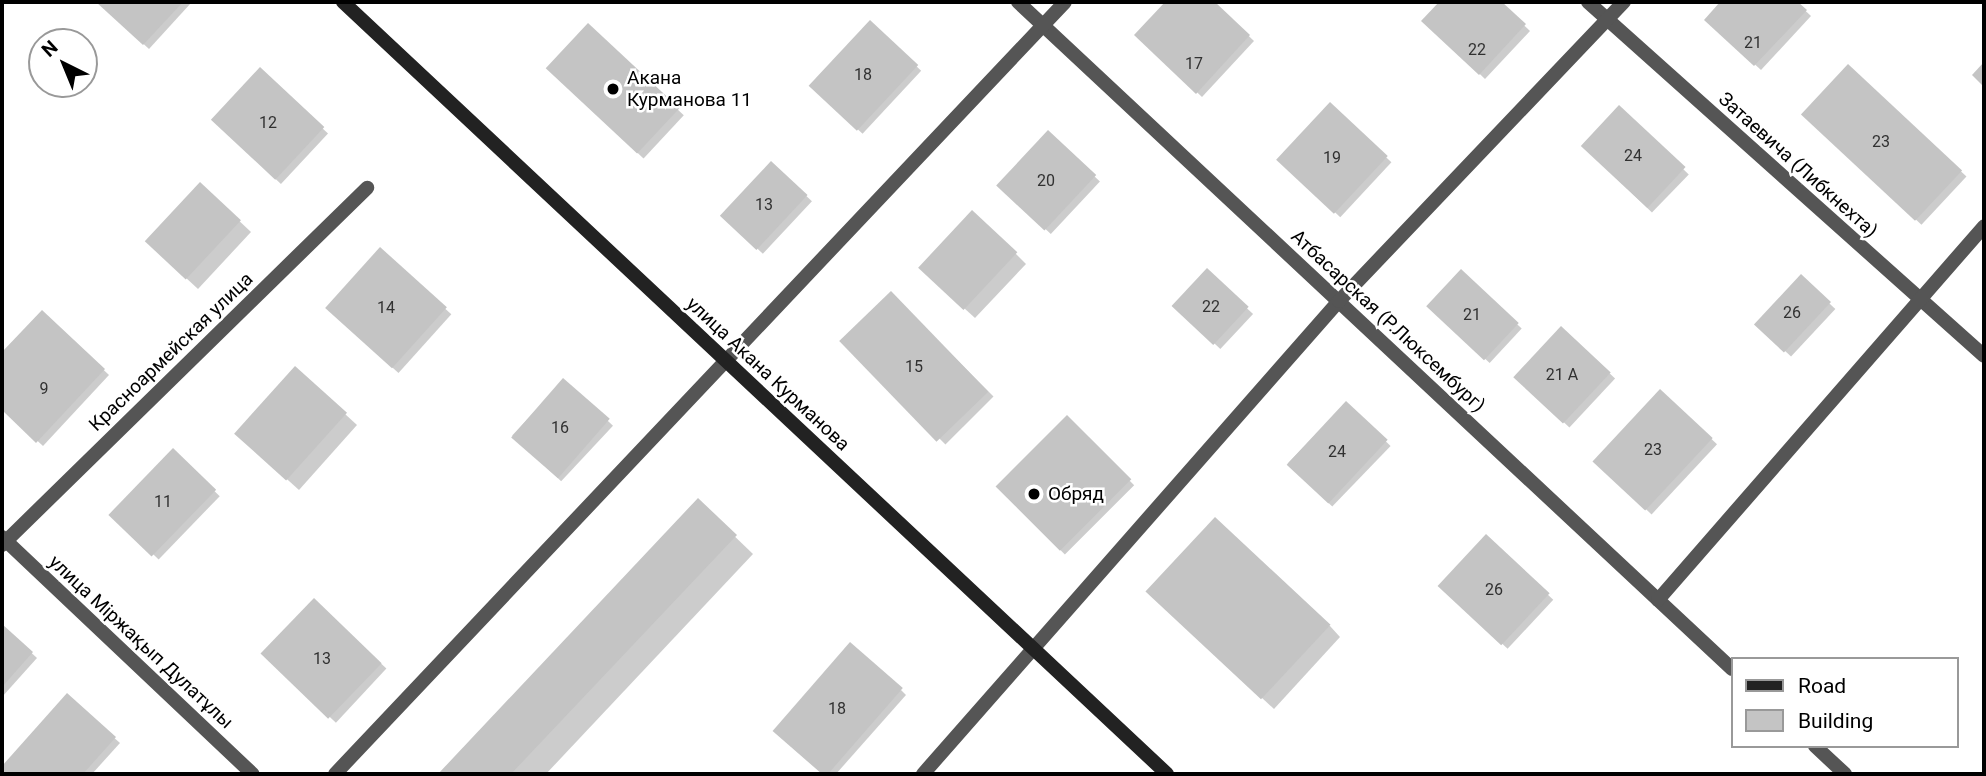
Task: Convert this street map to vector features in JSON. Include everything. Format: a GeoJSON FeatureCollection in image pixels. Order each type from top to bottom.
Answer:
{"type":"FeatureCollection","features":[{"type":"Feature","properties":{"kind":"main road","name":"улица Акана Курманова"},"geometry":{"type":"LineString","coordinates":[[344,2],[1167,774]]}},
{"type":"Feature","properties":{"kind":"street","name":"Атбасарская (Р.Люксембург)"},"geometry":{"type":"LineString","coordinates":[[1018,2],[1730,667]]}},
{"type":"Feature","properties":{"kind":"street"},"geometry":{"type":"LineString","coordinates":[[335,774],[727,363],[1065,2]]}},
{"type":"Feature","properties":{"kind":"street","name":"Затаевича (Либкнехта)"},"geometry":{"type":"LineString","coordinates":[[1588,2],[1984,356]]}},
{"type":"Feature","properties":{"kind":"street"},"geometry":{"type":"LineString","coordinates":[[923,774],[1036,651],[1339,301],[1624,2]]}},
{"type":"Feature","properties":{"kind":"street","name":"Красноармейская улица"},"geometry":{"type":"LineString","coordinates":[[3,541],[367,188]]}},
{"type":"Feature","properties":{"kind":"street"},"geometry":{"type":"LineString","coordinates":[[1658,600],[1923,301],[1984,226]]}},
{"type":"Feature","properties":{"kind":"street","name":"улица Міржақып Дулатұлы"},"geometry":{"type":"LineString","coordinates":[[3,541],[253,774]]}},
{"type":"Feature","properties":{"kind":"street"},"geometry":{"type":"LineString","coordinates":[[1817,748],[1845,774]]}},
{"type":"Feature","properties":{"kind":"building"},"geometry":{"type":"Polygon","coordinates":[[[96,2],[183,2],[143,45],[96,2]]]}},
{"type":"Feature","properties":{"kind":"building"},"geometry":{"type":"Polygon","coordinates":[[[1165,2],[1215,2],[1250,35],[1196,94],[1134,35],[1165,2]]]}},
{"type":"Feature","properties":{"kind":"building"},"geometry":{"type":"Polygon","coordinates":[[[1439,2],[1502,2],[1526,24],[1479,75],[1421,21],[1439,2]]]}},
{"type":"Feature","properties":{"kind":"building"},"geometry":{"type":"Polygon","coordinates":[[[1720,2],[1798,2],[1807,10],[1754,66],[1704,20],[1720,2]]]}},
{"type":"Feature","properties":{"kind":"building"},"geometry":{"type":"Polygon","coordinates":[[[870,20],[918,65],[857,131],[809,86],[870,20]]]}},
{"type":"Feature","properties":{"kind":"building","name":"Акана Курманова 11"},"geometry":{"type":"Polygon","coordinates":[[[588,23],[679,108],[637,154],[546,68],[588,23]]]}},
{"type":"Feature","properties":{"kind":"building"},"geometry":{"type":"Polygon","coordinates":[[[1984,62],[1984,87],[1972,75],[1984,62]]]}},
{"type":"Feature","properties":{"kind":"building"},"geometry":{"type":"Polygon","coordinates":[[[1848,64],[1962,170],[1915,221],[1801,114],[1848,64]]]}},
{"type":"Feature","properties":{"kind":"building"},"geometry":{"type":"Polygon","coordinates":[[[260,67],[324,127],[275,180],[211,120],[260,67]]]}},
{"type":"Feature","properties":{"kind":"building"},"geometry":{"type":"Polygon","coordinates":[[[1330,102],[1388,156],[1334,214],[1276,160],[1330,102]]]}},
{"type":"Feature","properties":{"kind":"building"},"geometry":{"type":"Polygon","coordinates":[[[1619,105],[1686,167],[1647,208],[1581,146],[1619,105]]]}},
{"type":"Feature","properties":{"kind":"building"},"geometry":{"type":"Polygon","coordinates":[[[1048,130],[1096,175],[1044,231],[996,186],[1048,130]]]}},
{"type":"Feature","properties":{"kind":"building"},"geometry":{"type":"Polygon","coordinates":[[[771,161],[808,195],[756,250],[720,216],[771,161]]]}},
{"type":"Feature","properties":{"kind":"building"},"geometry":{"type":"Polygon","coordinates":[[[200,182],[241,220],[186,279],[145,241],[200,182]]]}},
{"type":"Feature","properties":{"kind":"building"},"geometry":{"type":"Polygon","coordinates":[[[972,210],[1017,252],[963,310],[918,268],[972,210]]]}},
{"type":"Feature","properties":{"kind":"building"},"geometry":{"type":"Polygon","coordinates":[[[380,247],[447,307],[392,368],[325,308],[380,247]]]}},
{"type":"Feature","properties":{"kind":"building"},"geometry":{"type":"Polygon","coordinates":[[[1207,268],[1249,307],[1213,345],[1172,306],[1207,268]]]}},
{"type":"Feature","properties":{"kind":"building"},"geometry":{"type":"Polygon","coordinates":[[[1461,269],[1519,323],[1484,360],[1426,306],[1461,269]]]}},
{"type":"Feature","properties":{"kind":"building"},"geometry":{"type":"Polygon","coordinates":[[[1801,274],[1831,302],[1784,352],[1754,324],[1801,274]]]}},
{"type":"Feature","properties":{"kind":"building"},"geometry":{"type":"Polygon","coordinates":[[[891,291],[988,392],[936,442],[839,341],[891,291]]]}},
{"type":"Feature","properties":{"kind":"building"},"geometry":{"type":"Polygon","coordinates":[[[42,310],[105,369],[36,443],[2,410],[2,352],[42,310]]]}},
{"type":"Feature","properties":{"kind":"building"},"geometry":{"type":"Polygon","coordinates":[[[1561,326],[1611,372],[1563,424],[1513,377],[1561,326]]]}},
{"type":"Feature","properties":{"kind":"building"},"geometry":{"type":"Polygon","coordinates":[[[295,366],[347,413],[286,480],[234,434],[295,366]]]}},
{"type":"Feature","properties":{"kind":"building"},"geometry":{"type":"Polygon","coordinates":[[[563,378],[610,419],[558,478],[511,438],[563,378]]]}},
{"type":"Feature","properties":{"kind":"building"},"geometry":{"type":"Polygon","coordinates":[[[1660,389],[1713,438],[1645,511],[1592,461],[1660,389]]]}},
{"type":"Feature","properties":{"kind":"building"},"geometry":{"type":"Polygon","coordinates":[[[1346,401],[1388,440],[1328,504],[1287,465],[1346,401]]]}},
{"type":"Feature","properties":{"kind":"building"},"geometry":{"type":"Polygon","coordinates":[[[1067,415],[1131,479],[1060,551],[996,486],[1067,415]]]}},
{"type":"Feature","properties":{"kind":"building"},"geometry":{"type":"Polygon","coordinates":[[[173,448],[216,490],[152,557],[108,515],[173,448]]]}},
{"type":"Feature","properties":{"kind":"building"},"geometry":{"type":"Polygon","coordinates":[[[698,498],[737,535],[511,774],[438,774],[698,498]]]}},
{"type":"Feature","properties":{"kind":"building"},"geometry":{"type":"Polygon","coordinates":[[[1215,517],[1331,625],[1261,699],[1145,592],[1215,517]]]}},
{"type":"Feature","properties":{"kind":"building"},"geometry":{"type":"Polygon","coordinates":[[[1486,534],[1550,593],[1501,645],[1438,586],[1486,534]]]}},
{"type":"Feature","properties":{"kind":"building"},"geometry":{"type":"Polygon","coordinates":[[[314,598],[382,663],[328,719],[261,653],[314,598]]]}},
{"type":"Feature","properties":{"kind":"building"},"geometry":{"type":"Polygon","coordinates":[[[2,624],[33,652],[2,687],[2,624]]]}},
{"type":"Feature","properties":{"kind":"building"},"geometry":{"type":"Polygon","coordinates":[[[850,642],[903,688],[828,774],[822,774],[773,731],[850,642]]]}},
{"type":"Feature","properties":{"kind":"building"},"geometry":{"type":"Polygon","coordinates":[[[67,693],[116,737],[83,774],[2,774],[2,766],[67,693]]]}},
{"type":"Feature","properties":{"kind":"place","name":"Акана Курманова 11"},"geometry":{"type":"Point","coordinates":[613,89]}},
{"type":"Feature","properties":{"kind":"place","name":"Обряд"},"geometry":{"type":"Point","coordinates":[1034,494]}}]}
